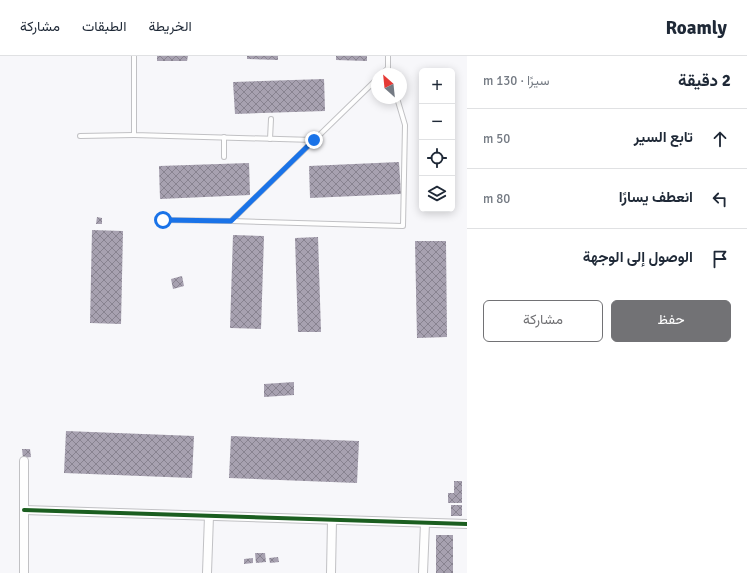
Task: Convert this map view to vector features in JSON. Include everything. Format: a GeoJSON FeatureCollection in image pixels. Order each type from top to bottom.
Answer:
{"type":"FeatureCollection","features":[{"type":"Feature","properties":{"kind":"street"},"geometry":{"type":"LineString","coordinates":[[24,461],[24,573]]}},
{"type":"Feature","properties":{"kind":"street"},"geometry":{"type":"LineString","coordinates":[[24,510],[467,524]]}},
{"type":"Feature","properties":{"kind":"street"},"geometry":{"type":"LineString","coordinates":[[207,573],[209,516]]}},
{"type":"Feature","properties":{"kind":"street"},"geometry":{"type":"LineString","coordinates":[[331,573],[332,520]]}},
{"type":"Feature","properties":{"kind":"street"},"geometry":{"type":"LineString","coordinates":[[423,573],[425,523]]}},
{"type":"Feature","properties":{"kind":"lane"},"geometry":{"type":"LineString","coordinates":[[134,56],[134,135]]}},
{"type":"Feature","properties":{"kind":"lane"},"geometry":{"type":"LineString","coordinates":[[388,56],[388,68]]}},
{"type":"Feature","properties":{"kind":"lane"},"geometry":{"type":"LineString","coordinates":[[231,221],[371,85]]}},
{"type":"Feature","properties":{"kind":"lane"},"geometry":{"type":"LineString","coordinates":[[163,220],[404,226],[404,125],[399,104]]}},
{"type":"Feature","properties":{"kind":"lane"},"geometry":{"type":"LineString","coordinates":[[270,138],[271,119]]}},
{"type":"Feature","properties":{"kind":"lane"},"geometry":{"type":"LineString","coordinates":[[80,136],[134,135],[314,140]]}},
{"type":"Feature","properties":{"kind":"lane"},"geometry":{"type":"LineString","coordinates":[[224,137],[224,157]]}},
{"type":"Feature","properties":{"kind":"building"},"geometry":{"type":"Polygon","coordinates":[[[157,56],[188,56],[187,61],[157,61],[157,56]]]}},
{"type":"Feature","properties":{"kind":"building"},"geometry":{"type":"Polygon","coordinates":[[[247,56],[278,56],[278,60],[247,59],[247,56]]]}},
{"type":"Feature","properties":{"kind":"building"},"geometry":{"type":"Polygon","coordinates":[[[336,56],[367,56],[367,61],[336,60],[336,56]]]}},
{"type":"Feature","properties":{"kind":"building"},"geometry":{"type":"Polygon","coordinates":[[[324,79],[325,111],[235,114],[233,82],[324,79]]]}},
{"type":"Feature","properties":{"kind":"building"},"geometry":{"type":"Polygon","coordinates":[[[399,162],[401,194],[310,198],[309,166],[399,162]]]}},
{"type":"Feature","properties":{"kind":"building"},"geometry":{"type":"Polygon","coordinates":[[[249,163],[250,195],[160,199],[159,166],[249,163]]]}},
{"type":"Feature","properties":{"kind":"building"},"geometry":{"type":"Polygon","coordinates":[[[97,217],[102,218],[102,224],[96,224],[97,217]]]}},
{"type":"Feature","properties":{"kind":"building"},"geometry":{"type":"Polygon","coordinates":[[[92,230],[123,231],[121,324],[90,323],[92,230]]]}},
{"type":"Feature","properties":{"kind":"building"},"geometry":{"type":"Polygon","coordinates":[[[233,235],[264,236],[261,329],[230,328],[233,235]]]}},
{"type":"Feature","properties":{"kind":"building"},"geometry":{"type":"Polygon","coordinates":[[[318,237],[321,332],[298,332],[295,238],[318,237]]]}},
{"type":"Feature","properties":{"kind":"building"},"geometry":{"type":"Polygon","coordinates":[[[415,241],[446,241],[447,337],[417,338],[415,241]]]}},
{"type":"Feature","properties":{"kind":"building"},"geometry":{"type":"Polygon","coordinates":[[[182,276],[184,286],[173,289],[171,279],[182,276]]]}},
{"type":"Feature","properties":{"kind":"building"},"geometry":{"type":"Polygon","coordinates":[[[294,382],[294,395],[264,397],[264,384],[294,382]]]}},
{"type":"Feature","properties":{"kind":"building"},"geometry":{"type":"Polygon","coordinates":[[[66,431],[194,436],[192,478],[64,473],[66,431]]]}},
{"type":"Feature","properties":{"kind":"building"},"geometry":{"type":"Polygon","coordinates":[[[231,436],[359,441],[357,483],[229,478],[231,436]]]}},
{"type":"Feature","properties":{"kind":"building"},"geometry":{"type":"Polygon","coordinates":[[[22,449],[30,449],[31,457],[23,458],[22,449]]]}},
{"type":"Feature","properties":{"kind":"building"},"geometry":{"type":"Polygon","coordinates":[[[454,481],[462,481],[462,503],[448,503],[448,493],[454,493],[454,481]]]}},
{"type":"Feature","properties":{"kind":"building"},"geometry":{"type":"Polygon","coordinates":[[[451,505],[462,505],[462,516],[451,516],[451,505]]]}},
{"type":"Feature","properties":{"kind":"building"},"geometry":{"type":"Polygon","coordinates":[[[436,535],[453,535],[453,573],[436,573],[436,535]]]}},
{"type":"Feature","properties":{"kind":"building"},"geometry":{"type":"Polygon","coordinates":[[[255,553],[265,553],[266,562],[256,563],[255,553]]]}},
{"type":"Feature","properties":{"kind":"building"},"geometry":{"type":"Polygon","coordinates":[[[278,557],[279,562],[270,563],[269,558],[278,557]]]}},
{"type":"Feature","properties":{"kind":"building"},"geometry":{"type":"Polygon","coordinates":[[[253,558],[253,563],[244,564],[244,559],[253,558]]]}},
{"type":"Feature","properties":{"kind":"cycle path"},"geometry":{"type":"LineString","coordinates":[[24,510],[467,524]]}},
{"type":"Feature","properties":{"kind":"route"},"geometry":{"type":"LineString","coordinates":[[163,220],[231,221],[314,140]]}}]}
